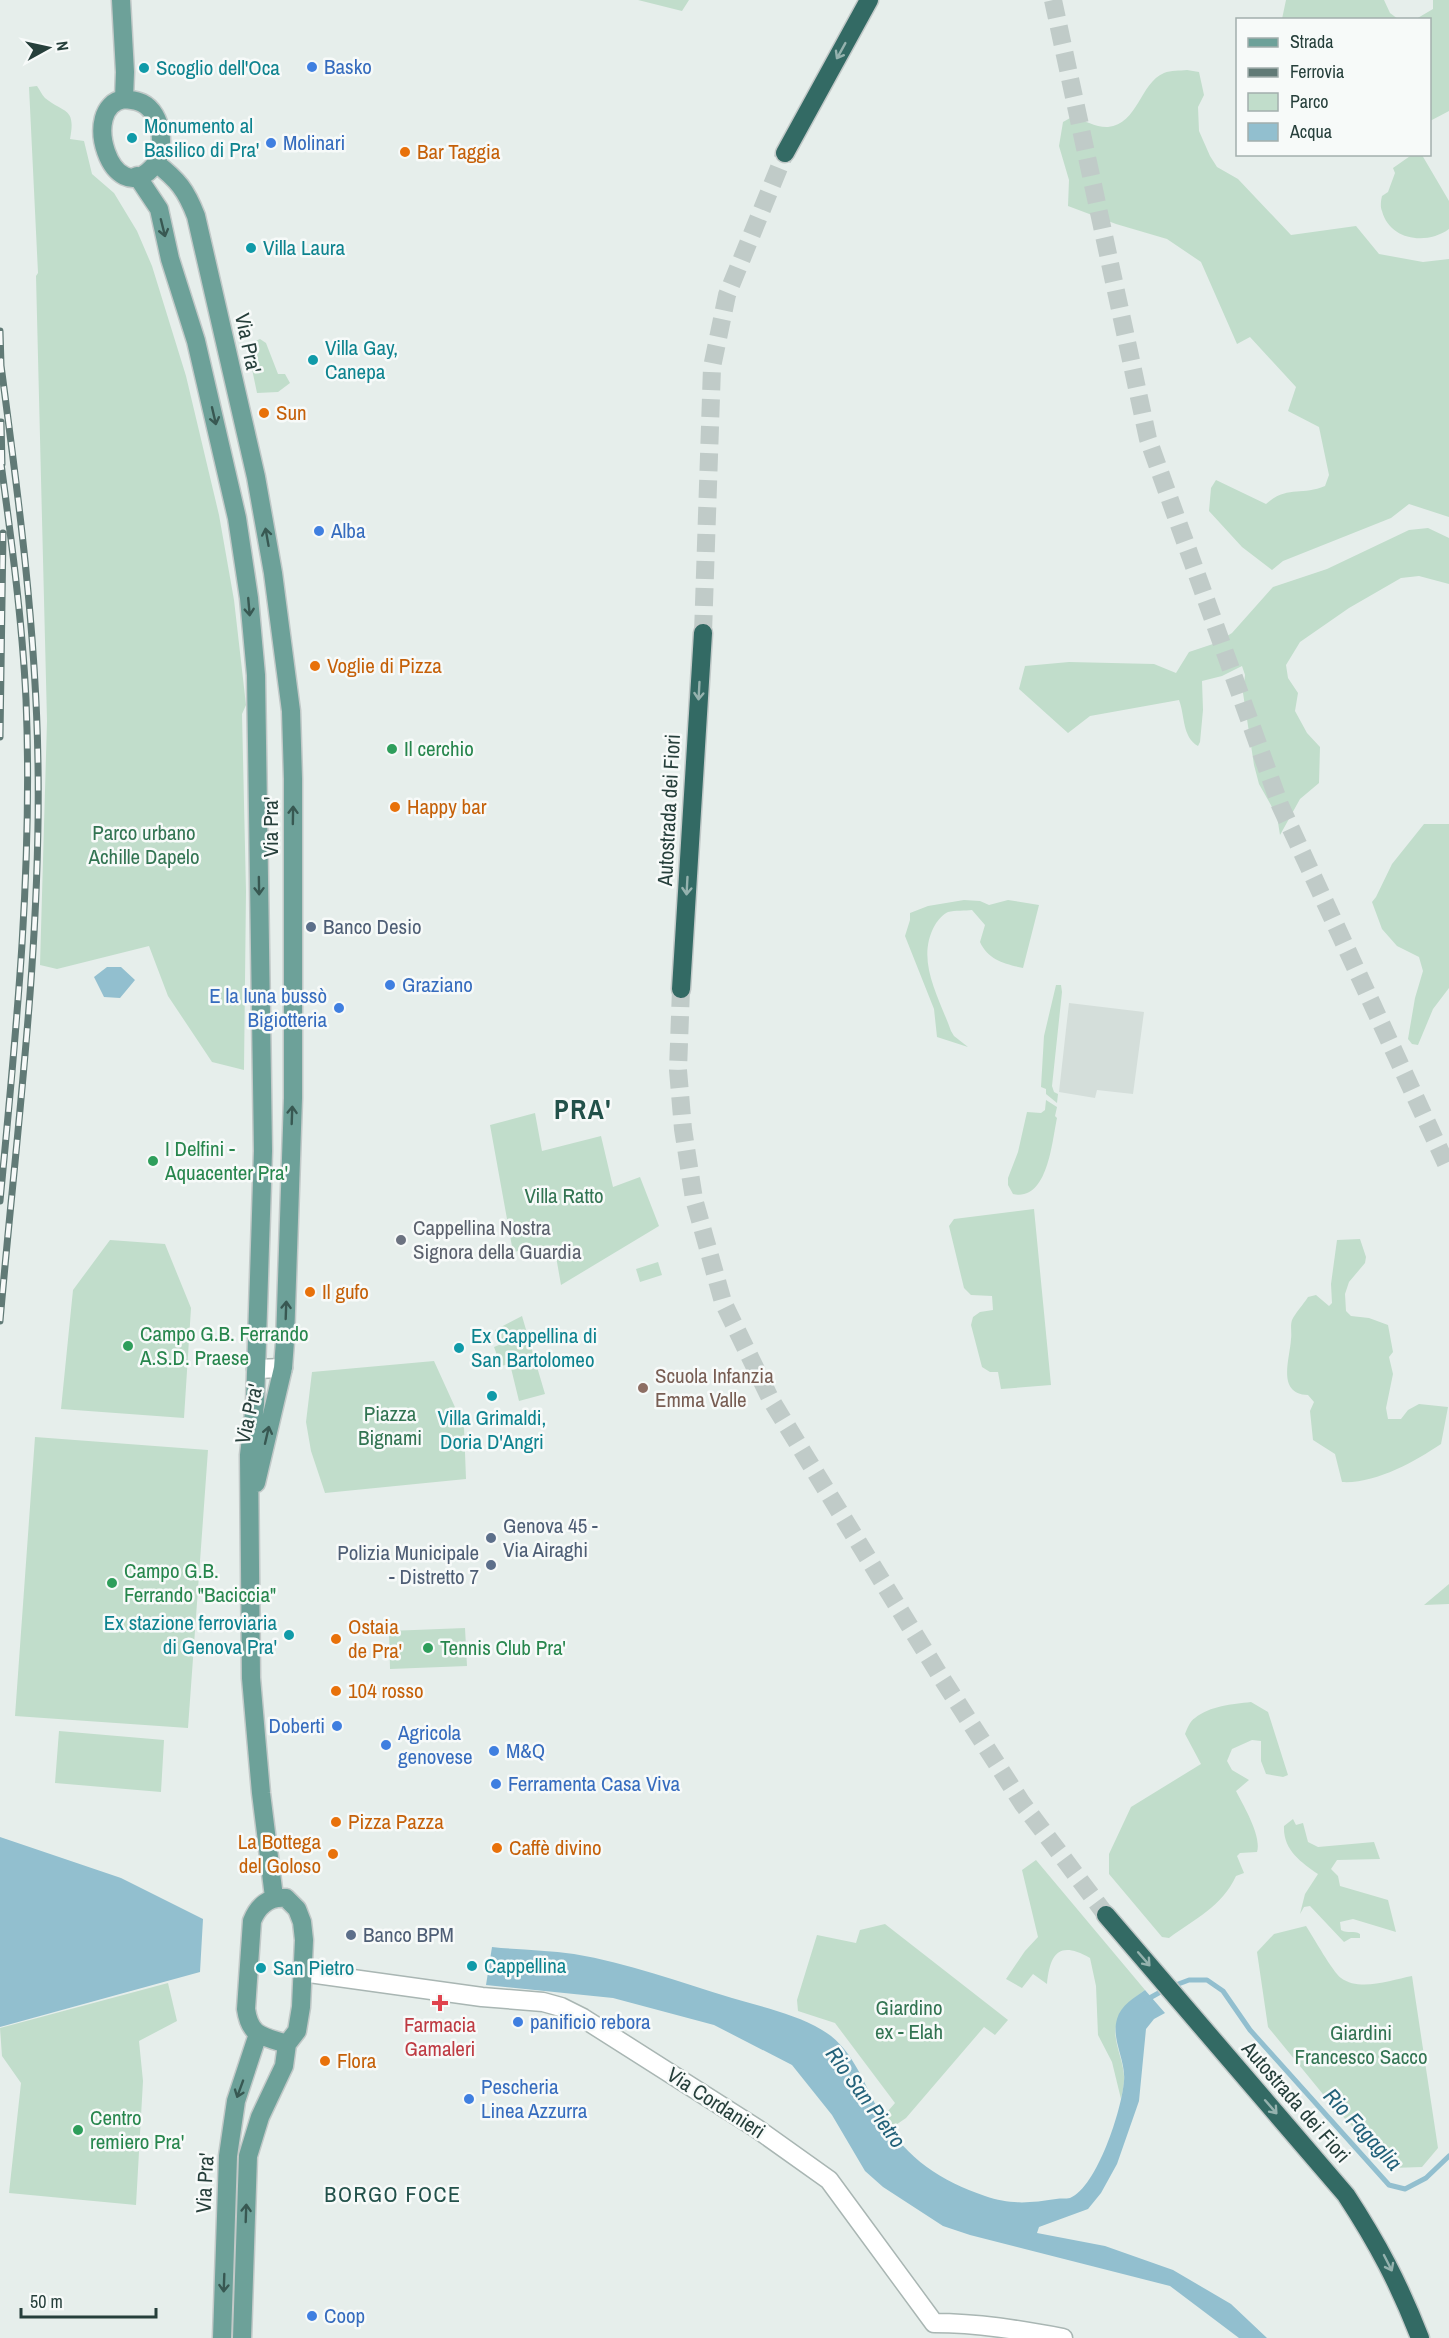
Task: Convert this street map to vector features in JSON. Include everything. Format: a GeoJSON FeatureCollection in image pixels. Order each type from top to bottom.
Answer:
{"type":"FeatureCollection","features":[{"type":"Feature","properties":{"kind":"highway"},"geometry":{"type":"LineString","coordinates":[[785,153],[869,0]]}},
{"type":"Feature","properties":{"kind":"highway","name":"Autostrada dei Fiori"},"geometry":{"type":"LineString","coordinates":[[681,989],[703,633]]}},
{"type":"Feature","properties":{"kind":"highway","name":"Autostrada dei Fiori"},"geometry":{"type":"LineString","coordinates":[[1106,1915],[1346,2195],[1376,2240],[1402,2290],[1420,2338]]}},
{"type":"Feature","properties":{"kind":"main road"},"geometry":{"type":"LineString","coordinates":[[121,0],[125,72],[124,99]]}},
{"type":"Feature","properties":{"kind":"main road"},"geometry":{"type":"LineString","coordinates":[[124,99],[143,103],[152,112],[160,132],[162,146],[156,163],[147,172],[137,176],[130,177],[118,173],[107,155],[103,129],[105,112],[114,103],[124,99]]}},
{"type":"Feature","properties":{"kind":"main road","name":"Via Pra'"},"geometry":{"type":"LineString","coordinates":[[156,163],[175,178],[186,192],[196,216],[256,477],[273,573],[291,711],[293,1098],[283,1368],[249,1512]]}},
{"type":"Feature","properties":{"kind":"main road","name":"Via Pra'"},"geometry":{"type":"LineString","coordinates":[[137,176],[159,209],[170,259],[196,341],[237,518],[249,598],[256,675],[263,1151],[256,1369],[249,1455],[251,1688],[274,1897],[286,1898],[297,1909],[302,1922],[304,1940],[297,2031],[287,2044],[284,2066],[260,2117],[248,2156],[242,2338]]}},
{"type":"Feature","properties":{"kind":"main road"},"geometry":{"type":"LineString","coordinates":[[274,1897],[257,1908],[252,1921],[246,2009],[248,2022],[258,2034],[287,2044]]}},
{"type":"Feature","properties":{"kind":"main road","name":"Via Pra'"},"geometry":{"type":"LineString","coordinates":[[222,2338],[228,2156],[236,2101],[258,2034]]}},
{"type":"Feature","properties":{"kind":"street"},"geometry":{"type":"LineString","coordinates":[[256,1369],[283,1368]]}},
{"type":"Feature","properties":{"kind":"street","name":"Via Cordanieri"},"geometry":{"type":"LineString","coordinates":[[302,1972],[482,1997],[543,2002],[561,2007],[609,2034],[736,2115],[829,2180],[934,2324],[967,2323],[997,2326],[1063,2338]]}},
{"type":"Feature","properties":{"kind":"shaded area"},"geometry":{"type":"Polygon","coordinates":[[[1069,1003],[1144,1012],[1133,1094],[1097,1090],[1095,1098],[1059,1092],[1069,1003]]]}},
{"type":"Feature","properties":{"kind":"green space"},"geometry":{"type":"Polygon","coordinates":[[[638,0],[689,0],[682,11],[638,0]]]}},
{"type":"Feature","properties":{"kind":"green space"},"geometry":{"type":"Polygon","coordinates":[[[1286,0],[1384,0],[1390,13],[1397,18],[1282,18],[1286,0]]]}},
{"type":"Feature","properties":{"kind":"green space"},"geometry":{"type":"Polygon","coordinates":[[[1433,0],[1449,0],[1449,111],[1431,120],[1431,18],[1418,18],[1433,9],[1433,0]]]}},
{"type":"Feature","properties":{"kind":"green space"},"geometry":{"type":"Polygon","coordinates":[[[1187,70],[1199,72],[1204,95],[1198,107],[1199,131],[1210,156],[1217,167],[1238,179],[1291,235],[1356,226],[1379,254],[1423,262],[1449,259],[1449,517],[1409,504],[1391,518],[1283,561],[1272,570],[1242,547],[1209,511],[1211,488],[1216,480],[1266,504],[1281,495],[1325,486],[1329,475],[1319,427],[1288,411],[1296,387],[1250,337],[1237,344],[1201,262],[1167,239],[1116,224],[1068,206],[1069,180],[1059,146],[1063,122],[1072,117],[1104,127],[1118,124],[1133,111],[1156,78],[1167,72],[1187,70]]]}},
{"type":"Feature","properties":{"kind":"green space","name":"Parco urbano Achille Dapelo"},"geometry":{"type":"Polygon","coordinates":[[[37,86],[45,98],[70,116],[70,139],[84,141],[92,174],[114,193],[137,231],[152,266],[186,376],[219,515],[234,600],[246,705],[242,714],[246,891],[244,1070],[212,1062],[168,996],[149,946],[57,969],[40,965],[47,721],[36,276],[38,273],[29,87],[37,86]]]}},
{"type":"Feature","properties":{"kind":"green space"},"geometry":{"type":"Polygon","coordinates":[[[1410,156],[1423,156],[1449,201],[1449,229],[1440,234],[1420,238],[1401,234],[1393,229],[1386,221],[1381,204],[1382,196],[1388,192],[1395,173],[1393,168],[1410,156]]]}},
{"type":"Feature","properties":{"kind":"green space"},"geometry":{"type":"Polygon","coordinates":[[[260,339],[266,343],[278,374],[285,374],[290,383],[278,392],[257,393],[247,345],[260,339]]]}},
{"type":"Feature","properties":{"kind":"green space"},"geometry":{"type":"Polygon","coordinates":[[[1428,528],[1449,538],[1449,584],[1419,576],[1401,578],[1349,608],[1300,642],[1286,665],[1288,678],[1298,693],[1295,711],[1307,733],[1320,747],[1319,783],[1300,799],[1280,835],[1277,816],[1259,784],[1254,765],[1243,693],[1245,675],[1242,666],[1222,676],[1202,681],[1203,710],[1198,746],[1189,737],[1179,700],[1090,716],[1068,733],[1019,689],[1025,666],[1069,662],[1154,664],[1176,673],[1189,652],[1216,643],[1232,633],[1273,587],[1327,569],[1409,530],[1428,528]]]}},
{"type":"Feature","properties":{"kind":"green space"},"geometry":{"type":"Polygon","coordinates":[[[1424,824],[1449,824],[1449,988],[1433,1009],[1418,1045],[1412,1044],[1408,1039],[1415,998],[1423,971],[1419,957],[1397,946],[1382,929],[1372,902],[1392,864],[1424,824]]]}},
{"type":"Feature","properties":{"kind":"green space"},"geometry":{"type":"Polygon","coordinates":[[[964,900],[980,901],[989,905],[1008,900],[1039,905],[1023,968],[992,957],[983,948],[980,942],[985,925],[972,910],[948,912],[935,925],[929,938],[927,952],[931,978],[951,1031],[968,1047],[937,1037],[934,1009],[905,936],[910,913],[928,906],[964,900]]]}},
{"type":"Feature","properties":{"kind":"green space"},"geometry":{"type":"Polygon","coordinates":[[[1056,985],[1061,985],[1062,992],[1052,1086],[1054,1092],[1058,1094],[1057,1103],[1046,1094],[1046,1089],[1041,1087],[1044,1036],[1056,985]]]}},
{"type":"Feature","properties":{"kind":"green space"},"geometry":{"type":"Polygon","coordinates":[[[1046,1100],[1057,1107],[1055,1116],[1057,1118],[1046,1168],[1034,1189],[1025,1194],[1013,1194],[1008,1185],[1008,1178],[1018,1152],[1027,1112],[1041,1113],[1045,1110],[1046,1100]]]}},
{"type":"Feature","properties":{"kind":"green space","name":"Villa Ratto"},"geometry":{"type":"Polygon","coordinates":[[[535,1113],[542,1151],[601,1136],[613,1187],[640,1177],[659,1226],[561,1285],[554,1245],[513,1252],[490,1125],[535,1113]]]}},
{"type":"Feature","properties":{"kind":"green space"},"geometry":{"type":"Polygon","coordinates":[[[1034,1209],[1051,1385],[1001,1389],[998,1372],[990,1372],[982,1367],[971,1325],[973,1317],[980,1312],[993,1310],[992,1296],[971,1295],[964,1288],[949,1226],[954,1219],[1034,1209]]]}},
{"type":"Feature","properties":{"kind":"green space"},"geometry":{"type":"Polygon","coordinates":[[[1360,1239],[1366,1257],[1365,1263],[1349,1282],[1345,1294],[1346,1311],[1351,1316],[1369,1318],[1388,1325],[1393,1352],[1389,1357],[1393,1374],[1386,1408],[1388,1419],[1401,1419],[1408,1410],[1419,1404],[1448,1407],[1441,1444],[1419,1458],[1381,1476],[1355,1482],[1342,1482],[1335,1454],[1313,1440],[1310,1411],[1314,1402],[1308,1395],[1292,1389],[1287,1374],[1291,1322],[1308,1297],[1316,1295],[1329,1306],[1332,1303],[1331,1284],[1337,1240],[1360,1239]]]}},
{"type":"Feature","properties":{"kind":"green space","name":"Campo G.B. Ferrando A.S.D. Praese"},"geometry":{"type":"Polygon","coordinates":[[[110,1240],[165,1244],[191,1308],[184,1418],[61,1409],[73,1290],[110,1240]]]}},
{"type":"Feature","properties":{"kind":"green space"},"geometry":{"type":"Polygon","coordinates":[[[658,1262],[662,1275],[640,1282],[636,1269],[658,1262]]]}},
{"type":"Feature","properties":{"kind":"green space"},"geometry":{"type":"Polygon","coordinates":[[[522,1316],[545,1394],[519,1401],[510,1364],[501,1366],[494,1347],[499,1345],[495,1330],[522,1316]]]}},
{"type":"Feature","properties":{"kind":"green space","name":"Piazza Bignami"},"geometry":{"type":"Polygon","coordinates":[[[434,1361],[464,1427],[466,1479],[325,1493],[311,1451],[306,1422],[312,1372],[434,1361]]]}},
{"type":"Feature","properties":{"kind":"green space","name":"Campo G.B. Ferrando \"Baciccia\""},"geometry":{"type":"Polygon","coordinates":[[[35,1437],[208,1450],[188,1728],[15,1716],[35,1437]]]}},
{"type":"Feature","properties":{"kind":"green space"},"geometry":{"type":"Polygon","coordinates":[[[1449,1584],[1449,1604],[1424,1605],[1449,1584]]]}},
{"type":"Feature","properties":{"kind":"green space","name":"Tennis Club Pra'"},"geometry":{"type":"Polygon","coordinates":[[[465,1628],[467,1666],[390,1669],[389,1631],[465,1628]]]}},
{"type":"Feature","properties":{"kind":"green space"},"geometry":{"type":"Polygon","coordinates":[[[1251,1702],[1268,1712],[1288,1775],[1283,1777],[1266,1774],[1261,1761],[1261,1741],[1252,1740],[1232,1749],[1227,1761],[1232,1770],[1249,1780],[1236,1791],[1254,1829],[1258,1845],[1257,1852],[1240,1853],[1237,1856],[1244,1873],[1236,1876],[1230,1887],[1215,1904],[1169,1938],[1162,1937],[1109,1874],[1109,1854],[1131,1807],[1201,1764],[1185,1734],[1192,1721],[1214,1708],[1251,1702]]]}},
{"type":"Feature","properties":{"kind":"green space"},"geometry":{"type":"Polygon","coordinates":[[[59,1731],[164,1740],[161,1792],[55,1783],[59,1731]]]}},
{"type":"Feature","properties":{"kind":"green space"},"geometry":{"type":"Polygon","coordinates":[[[1293,1819],[1296,1825],[1303,1823],[1308,1842],[1318,1847],[1374,1842],[1380,1859],[1337,1860],[1331,1869],[1338,1876],[1340,1886],[1388,1900],[1396,1932],[1353,1919],[1340,1922],[1341,1930],[1358,1933],[1360,1938],[1351,1938],[1344,1942],[1310,1906],[1304,1907],[1300,1914],[1305,1894],[1318,1874],[1294,1854],[1286,1842],[1284,1826],[1293,1819]]]}},
{"type":"Feature","properties":{"kind":"green space"},"geometry":{"type":"Polygon","coordinates":[[[1036,1860],[1145,1990],[1123,2011],[1115,2031],[1124,2076],[1121,2099],[1112,2062],[1098,2035],[1096,1986],[1090,1958],[1071,1950],[1058,1953],[1051,1964],[1047,1984],[1033,1974],[1022,1988],[1006,1979],[1025,1951],[1038,1937],[1022,1870],[1036,1860]]]}},
{"type":"Feature","properties":{"kind":"green space","name":"Giardino ex - Elah"},"geometry":{"type":"Polygon","coordinates":[[[885,1924],[1008,2020],[995,2035],[984,2027],[906,2118],[890,2129],[882,2118],[895,2103],[835,2023],[798,2011],[797,2000],[817,1935],[856,1943],[860,1930],[885,1924]]]}},
{"type":"Feature","properties":{"kind":"green space","name":"Giardini Francesco Sacco"},"geometry":{"type":"Polygon","coordinates":[[[1306,1926],[1333,1969],[1341,1978],[1349,1982],[1366,1985],[1412,1976],[1438,2148],[1422,2167],[1392,2168],[1331,2104],[1268,2027],[1257,1952],[1274,1934],[1306,1926]]]}},
{"type":"Feature","properties":{"kind":"green space","name":"Centro remiero Pra'"},"geometry":{"type":"Polygon","coordinates":[[[168,1983],[177,2021],[139,2041],[143,2081],[136,2205],[9,2193],[21,2083],[2,2056],[0,2028],[168,1983]]]}},
{"type":"Feature","properties":{"kind":"water"},"geometry":{"type":"Polygon","coordinates":[[[107,967],[121,967],[135,980],[120,998],[104,997],[94,977],[107,967]]]}},
{"type":"Feature","properties":{"kind":"water"},"geometry":{"type":"Polygon","coordinates":[[[0,1837],[121,1878],[203,1919],[200,1972],[0,2027],[0,1837]]]}},
{"type":"Feature","properties":{"kind":"water","name":"Rio San Pietro"},"geometry":{"type":"Polygon","coordinates":[[[492,1947],[564,1953],[614,1962],[778,2011],[812,2024],[843,2047],[892,2133],[914,2157],[940,2176],[969,2190],[994,2199],[1012,2202],[1070,2198],[1080,2191],[1090,2179],[1106,2146],[1119,2110],[1122,2094],[1124,2073],[1116,2035],[1117,2019],[1125,2006],[1145,1990],[1165,2013],[1154,2019],[1146,2029],[1139,2101],[1117,2164],[1101,2193],[1088,2209],[1039,2227],[1037,2233],[1105,2246],[1173,2270],[1231,2304],[1267,2338],[1239,2338],[1170,2286],[970,2235],[943,2226],[883,2187],[865,2171],[832,2115],[792,2065],[714,2025],[613,1998],[486,1985],[492,1947]]]}},
{"type":"Feature","properties":{"kind":"waterway","name":"Rio Fagaglia"},"geometry":{"type":"LineString","coordinates":[[1173,1986],[1189,1980],[1207,1980],[1223,1991],[1250,2030],[1389,2185],[1405,2189],[1426,2178],[1449,2156]]}},
{"type":"Feature","properties":{"kind":"waterway","name":"Rio Fagaglia"},"geometry":{"type":"LineString","coordinates":[[1146,2000],[1164,1990]]}},
{"type":"Feature","properties":{"kind":"tunnel"},"geometry":{"type":"LineString","coordinates":[[1053,0],[1148,439],[1280,805],[1449,1170]]}},
{"type":"Feature","properties":{"kind":"tunnel"},"geometry":{"type":"LineString","coordinates":[[703,633],[712,367],[727,295],[785,153]]}},
{"type":"Feature","properties":{"kind":"tunnel"},"geometry":{"type":"LineString","coordinates":[[681,989],[678,1070],[683,1129],[694,1199],[723,1302],[771,1400],[939,1674],[1022,1803],[1106,1915]]}},
{"type":"Feature","properties":{"kind":"railway"},"geometry":{"type":"LineString","coordinates":[[0,331],[1,365]]}},
{"type":"Feature","properties":{"kind":"railway"},"geometry":{"type":"LineString","coordinates":[[0,358],[30,611],[37,713],[38,834],[32,973],[0,1321]]}},
{"type":"Feature","properties":{"kind":"railway"},"geometry":{"type":"LineString","coordinates":[[1,422],[2,464]]}},
{"type":"Feature","properties":{"kind":"railway"},"geometry":{"type":"LineString","coordinates":[[0,456],[22,638],[28,762],[22,950],[0,1201]]}},
{"type":"Feature","properties":{"kind":"railway"},"geometry":{"type":"LineString","coordinates":[[0,737],[3,533]]}},
{"type":"Feature","properties":{"kind":"place","name":"Basko"},"geometry":{"type":"Point","coordinates":[312,67]}},
{"type":"Feature","properties":{"kind":"place","name":"Scoglio dell'Oca"},"geometry":{"type":"Point","coordinates":[144,68]}},
{"type":"Feature","properties":{"kind":"place","name":"Monumento al Basilico di Pra'"},"geometry":{"type":"Point","coordinates":[132,138]}},
{"type":"Feature","properties":{"kind":"place","name":"Molinari"},"geometry":{"type":"Point","coordinates":[271,143]}},
{"type":"Feature","properties":{"kind":"place","name":"Bar Taggia"},"geometry":{"type":"Point","coordinates":[405,152]}},
{"type":"Feature","properties":{"kind":"place","name":"Villa Laura"},"geometry":{"type":"Point","coordinates":[251,248]}},
{"type":"Feature","properties":{"kind":"place","name":"Villa Gay, Canepa"},"geometry":{"type":"Point","coordinates":[313,360]}},
{"type":"Feature","properties":{"kind":"place","name":"Sun"},"geometry":{"type":"Point","coordinates":[264,413]}},
{"type":"Feature","properties":{"kind":"place","name":"Alba"},"geometry":{"type":"Point","coordinates":[319,531]}},
{"type":"Feature","properties":{"kind":"place","name":"Voglie di Pizza"},"geometry":{"type":"Point","coordinates":[315,666]}},
{"type":"Feature","properties":{"kind":"place","name":"Il cerchio"},"geometry":{"type":"Point","coordinates":[392,749]}},
{"type":"Feature","properties":{"kind":"place","name":"Happy bar"},"geometry":{"type":"Point","coordinates":[395,807]}},
{"type":"Feature","properties":{"kind":"place","name":"Banco Desio"},"geometry":{"type":"Point","coordinates":[311,927]}},
{"type":"Feature","properties":{"kind":"place","name":"Graziano"},"geometry":{"type":"Point","coordinates":[390,985]}},
{"type":"Feature","properties":{"kind":"place","name":"E la luna bussò Bigiotteria"},"geometry":{"type":"Point","coordinates":[339,1008]}},
{"type":"Feature","properties":{"kind":"place","name":"I Delfini - Aquacenter Pra'"},"geometry":{"type":"Point","coordinates":[153,1161]}},
{"type":"Feature","properties":{"kind":"place","name":"Cappellina Nostra Signora della Guardia"},"geometry":{"type":"Point","coordinates":[401,1240]}},
{"type":"Feature","properties":{"kind":"place","name":"Il gufo"},"geometry":{"type":"Point","coordinates":[310,1292]}},
{"type":"Feature","properties":{"kind":"place","name":"Campo G.B. Ferrando A.S.D. Praese"},"geometry":{"type":"Point","coordinates":[128,1346]}},
{"type":"Feature","properties":{"kind":"place","name":"Ex Cappellina di San Bartolomeo"},"geometry":{"type":"Point","coordinates":[459,1348]}},
{"type":"Feature","properties":{"kind":"place","name":"Scuola Infanzia Emma Valle"},"geometry":{"type":"Point","coordinates":[643,1388]}},
{"type":"Feature","properties":{"kind":"place","name":"Villa Grimaldi, Doria D'Angri"},"geometry":{"type":"Point","coordinates":[492,1396]}},
{"type":"Feature","properties":{"kind":"place","name":"Genova 45 - Via Airaghi"},"geometry":{"type":"Point","coordinates":[491,1538]}},
{"type":"Feature","properties":{"kind":"place","name":"Polizia Municipale - Distretto 7"},"geometry":{"type":"Point","coordinates":[491,1565]}},
{"type":"Feature","properties":{"kind":"place","name":"Campo G.B. Ferrando \"Baciccia\""},"geometry":{"type":"Point","coordinates":[112,1583]}},
{"type":"Feature","properties":{"kind":"place","name":"Ex stazione ferroviaria di Genova Pra'"},"geometry":{"type":"Point","coordinates":[289,1635]}},
{"type":"Feature","properties":{"kind":"place","name":"Ostaia de Pra'"},"geometry":{"type":"Point","coordinates":[336,1639]}},
{"type":"Feature","properties":{"kind":"place","name":"Tennis Club Pra'"},"geometry":{"type":"Point","coordinates":[428,1648]}},
{"type":"Feature","properties":{"kind":"place","name":"104 rosso"},"geometry":{"type":"Point","coordinates":[336,1691]}},
{"type":"Feature","properties":{"kind":"place","name":"Doberti"},"geometry":{"type":"Point","coordinates":[337,1726]}},
{"type":"Feature","properties":{"kind":"place","name":"Agricola genovese"},"geometry":{"type":"Point","coordinates":[386,1745]}},
{"type":"Feature","properties":{"kind":"place","name":"M&Q"},"geometry":{"type":"Point","coordinates":[494,1751]}},
{"type":"Feature","properties":{"kind":"place","name":"Ferramenta Casa Viva"},"geometry":{"type":"Point","coordinates":[496,1784]}},
{"type":"Feature","properties":{"kind":"place","name":"Pizza Pazza"},"geometry":{"type":"Point","coordinates":[336,1822]}},
{"type":"Feature","properties":{"kind":"place","name":"Caffè divino"},"geometry":{"type":"Point","coordinates":[497,1848]}},
{"type":"Feature","properties":{"kind":"place","name":"La Bottega del Goloso"},"geometry":{"type":"Point","coordinates":[333,1854]}},
{"type":"Feature","properties":{"kind":"place","name":"Banco BPM"},"geometry":{"type":"Point","coordinates":[351,1935]}},
{"type":"Feature","properties":{"kind":"place","name":"Cappellina"},"geometry":{"type":"Point","coordinates":[472,1966]}},
{"type":"Feature","properties":{"kind":"place","name":"San Pietro"},"geometry":{"type":"Point","coordinates":[261,1968]}},
{"type":"Feature","properties":{"kind":"place","name":"Farmacia Gamaleri"},"geometry":{"type":"Point","coordinates":[440,2003]}},
{"type":"Feature","properties":{"kind":"place","name":"panificio rebora"},"geometry":{"type":"Point","coordinates":[518,2022]}},
{"type":"Feature","properties":{"kind":"place","name":"Flora"},"geometry":{"type":"Point","coordinates":[325,2061]}},
{"type":"Feature","properties":{"kind":"place","name":"Pescheria Linea Azzurra"},"geometry":{"type":"Point","coordinates":[469,2099]}},
{"type":"Feature","properties":{"kind":"place","name":"Centro remiero Pra'"},"geometry":{"type":"Point","coordinates":[78,2130]}},
{"type":"Feature","properties":{"kind":"place","name":"Coop"},"geometry":{"type":"Point","coordinates":[312,2316]}},
{"type":"Feature","properties":{"kind":"district","name":"PRA'"},"geometry":{"type":"Point","coordinates":[583,1110]}},
{"type":"Feature","properties":{"kind":"district","name":"BORGO FOCE"},"geometry":{"type":"Point","coordinates":[393,2194]}}]}
